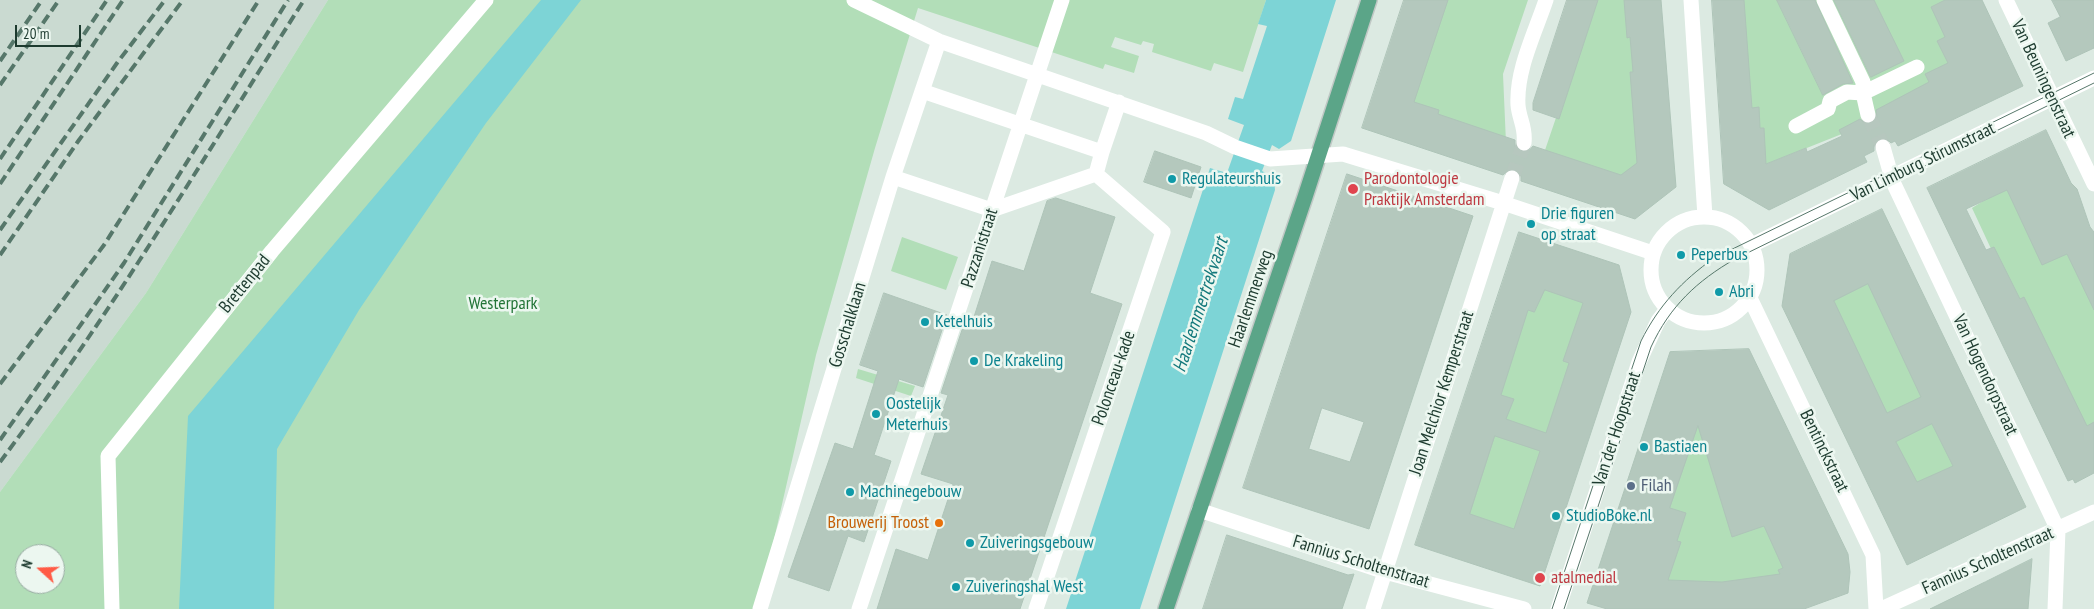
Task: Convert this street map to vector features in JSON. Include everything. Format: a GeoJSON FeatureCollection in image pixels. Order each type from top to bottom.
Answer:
{"type":"FeatureCollection","features":[{"type":"Feature","properties":{"kind":"main road","name":"Haarlemmerweg"},"geometry":{"type":"LineString","coordinates":[[1166,609],[1318,158],[1369,0]]}},
{"type":"Feature","properties":{"kind":"street","name":"Brettenpad"},"geometry":{"type":"LineString","coordinates":[[112,609],[108,456],[272,251],[486,0]]}},
{"type":"Feature","properties":{"kind":"street"},"geometry":{"type":"LineString","coordinates":[[854,0],[939,41],[1206,133],[1235,147],[1270,159],[1318,158],[1343,154],[1503,203],[1653,253]]}},
{"type":"Feature","properties":{"kind":"street","name":"Pazzanistraat"},"geometry":{"type":"LineString","coordinates":[[859,609],[1062,0]]}},
{"type":"Feature","properties":{"kind":"street"},"geometry":{"type":"LineString","coordinates":[[1524,143],[1526,131],[1518,106],[1520,77],[1546,0]]}},
{"type":"Feature","properties":{"kind":"street"},"geometry":{"type":"LineString","coordinates":[[1691,0],[1705,217]]}},
{"type":"Feature","properties":{"kind":"street"},"geometry":{"type":"LineString","coordinates":[[1824,0],[1863,82],[1863,93],[1868,115]]}},
{"type":"Feature","properties":{"kind":"street","name":"Van Beuningenstraat"},"geometry":{"type":"LineString","coordinates":[[2006,0],[2094,184]]}},
{"type":"Feature","properties":{"kind":"street","name":"Gosschalklaan"},"geometry":{"type":"LineString","coordinates":[[760,609],[893,177],[939,41]]}},
{"type":"Feature","properties":{"kind":"street"},"geometry":{"type":"LineString","coordinates":[[1796,126],[1828,109],[1830,101],[1847,92],[1863,93],[1917,67]]}},
{"type":"Feature","properties":{"kind":"street","name":"Van Limburg Stirumstraat"},"geometry":{"type":"LineString","coordinates":[[1752,245],[2094,78]]}},
{"type":"Feature","properties":{"kind":"street"},"geometry":{"type":"LineString","coordinates":[[922,91],[1102,152]]}},
{"type":"Feature","properties":{"kind":"street"},"geometry":{"type":"LineString","coordinates":[[893,177],[992,210],[1096,174],[1119,102]]}},
{"type":"Feature","properties":{"kind":"street","name":"Van Hogendorpstraat"},"geometry":{"type":"LineString","coordinates":[[1883,147],[1891,178],[2058,530],[2055,609]]}},
{"type":"Feature","properties":{"kind":"street","name":"Polonceau-kade"},"geometry":{"type":"LineString","coordinates":[[1036,609],[1163,232],[1096,174]]}},
{"type":"Feature","properties":{"kind":"street","name":"Joan Melchior Kemperstraat"},"geometry":{"type":"LineString","coordinates":[[1373,609],[1512,178]]}},
{"type":"Feature","properties":{"kind":"street"},"geometry":{"type":"LineString","coordinates":[[1705,217],[1730,223],[1752,245],[1758,271],[1756,285],[1750,298],[1738,313],[1721,322],[1702,324],[1684,320],[1667,309],[1658,299],[1652,284],[1650,269],[1653,253],[1661,238],[1673,226],[1688,219],[1705,217]]}},
{"type":"Feature","properties":{"kind":"street","name":"Bentinckstraat"},"geometry":{"type":"LineString","coordinates":[[1750,298],[1873,555],[1876,609]]}},
{"type":"Feature","properties":{"kind":"street","name":"Van der Hoopstraat"},"geometry":{"type":"LineString","coordinates":[[1558,609],[1639,362],[1658,321],[1667,309]]}},
{"type":"Feature","properties":{"kind":"street","name":"Fannius Scholtenstraat"},"geometry":{"type":"LineString","coordinates":[[1199,510],[1385,572],[1524,609]]}},
{"type":"Feature","properties":{"kind":"street","name":"Fannius Scholtenstraat"},"geometry":{"type":"LineString","coordinates":[[1881,609],[2094,512]]}},
{"type":"Feature","properties":{"kind":"shaded area"},"geometry":{"type":"Polygon","coordinates":[[[0,0],[328,0],[146,293],[0,492],[0,0]]]}},
{"type":"Feature","properties":{"kind":"green space","name":"Westerpark"},"geometry":{"type":"Polygon","coordinates":[[[328,0],[1266,0],[1243,72],[1214,63],[1211,71],[1152,52],[1154,44],[1143,41],[1141,45],[1115,37],[1111,47],[1139,56],[1134,73],[1105,64],[1103,69],[918,8],[875,148],[816,355],[765,579],[755,609],[0,609],[0,492],[146,293],[328,0]]]}},
{"type":"Feature","properties":{"kind":"green space"},"geometry":{"type":"Polygon","coordinates":[[[1434,0],[1528,0],[1503,74],[1506,143],[1399,105],[1434,0]]]}},
{"type":"Feature","properties":{"kind":"green space"},"geometry":{"type":"Polygon","coordinates":[[[1596,0],[1649,0],[1657,178],[1634,196],[1543,156],[1596,0]]]}},
{"type":"Feature","properties":{"kind":"green space"},"geometry":{"type":"Polygon","coordinates":[[[1738,0],[1956,0],[1990,75],[1754,169],[1738,0]]]}},
{"type":"Feature","properties":{"kind":"green space"},"geometry":{"type":"Polygon","coordinates":[[[2041,165],[2094,267],[2094,459],[2090,461],[1972,208],[2041,165]]]}},
{"type":"Feature","properties":{"kind":"green space"},"geometry":{"type":"Polygon","coordinates":[[[902,237],[958,257],[946,290],[891,271],[902,237]]]}},
{"type":"Feature","properties":{"kind":"green space"},"geometry":{"type":"Polygon","coordinates":[[[1874,241],[1999,502],[1926,536],[1803,280],[1874,241]]]}},
{"type":"Feature","properties":{"kind":"green space"},"geometry":{"type":"Polygon","coordinates":[[[1544,258],[1611,283],[1532,555],[1450,529],[1544,258]]]}},
{"type":"Feature","properties":{"kind":"green space"},"geometry":{"type":"Polygon","coordinates":[[[858,369],[915,386],[911,396],[856,378],[858,369]]]}},
{"type":"Feature","properties":{"kind":"green space"},"geometry":{"type":"Polygon","coordinates":[[[1691,374],[1834,577],[1621,591],[1691,374]]]}},
{"type":"Feature","properties":{"kind":"water"},"geometry":{"type":"Polygon","coordinates":[[[541,0],[581,0],[486,123],[359,310],[277,449],[274,609],[179,609],[188,416],[541,0]]]}},
{"type":"Feature","properties":{"kind":"water","name":"Haarlemmertrekvaart"},"geometry":{"type":"Polygon","coordinates":[[[1266,0],[1336,0],[1291,141],[1279,149],[1272,145],[1262,171],[1274,177],[1275,190],[1140,609],[1066,609],[1210,168],[1227,173],[1244,125],[1228,119],[1235,97],[1243,99],[1267,26],[1258,24],[1266,0]]]}},
{"type":"Feature","properties":{"kind":"building"},"geometry":{"type":"Polygon","coordinates":[[[1404,0],[1448,0],[1414,102],[1439,110],[1438,114],[1515,140],[1515,147],[1519,151],[1528,152],[1533,146],[1621,175],[1637,163],[1630,72],[1633,72],[1630,37],[1627,38],[1624,0],[1661,0],[1676,187],[1635,219],[1521,181],[1521,176],[1515,169],[1510,169],[1503,175],[1362,128],[1404,0]]]}},
{"type":"Feature","properties":{"kind":"building"},"geometry":{"type":"Polygon","coordinates":[[[1567,0],[1598,0],[1559,119],[1533,110],[1533,103],[1567,0]]]}},
{"type":"Feature","properties":{"kind":"building"},"geometry":{"type":"Polygon","coordinates":[[[1712,0],[1744,0],[1752,108],[1759,107],[1760,128],[1764,128],[1766,164],[1806,148],[1807,152],[1842,136],[1839,130],[1860,119],[1865,124],[1871,124],[1877,118],[1876,110],[1929,82],[1925,74],[1948,63],[1937,41],[1945,37],[1931,7],[1945,0],[1982,0],[2023,86],[1898,146],[1895,141],[1891,143],[1886,138],[1880,138],[1874,144],[1874,151],[1864,156],[1867,162],[1769,210],[1724,184],[1712,0]]]}},
{"type":"Feature","properties":{"kind":"building"},"geometry":{"type":"Polygon","coordinates":[[[1777,0],[1815,0],[1853,83],[1843,84],[1823,95],[1777,0]]]}},
{"type":"Feature","properties":{"kind":"building"},"geometry":{"type":"Polygon","coordinates":[[[1834,0],[1874,0],[1904,61],[1871,77],[1834,0]]]}},
{"type":"Feature","properties":{"kind":"building"},"geometry":{"type":"Polygon","coordinates":[[[2052,0],[2094,0],[2094,48],[2066,61],[2048,23],[2060,17],[2052,0]]]}},
{"type":"Feature","properties":{"kind":"building"},"geometry":{"type":"Polygon","coordinates":[[[2046,130],[2071,183],[2077,189],[2090,227],[2094,232],[2094,310],[2067,254],[2042,265],[2007,190],[1966,209],[1986,250],[1994,247],[2020,299],[2024,297],[2087,426],[2094,422],[2094,473],[2075,483],[2073,479],[2068,481],[1927,188],[2046,130]]]}},
{"type":"Feature","properties":{"kind":"building","name":"Regulateurshuis"},"geometry":{"type":"Polygon","coordinates":[[[1155,151],[1201,167],[1191,198],[1144,182],[1155,151]]]}},
{"type":"Feature","properties":{"kind":"building"},"geometry":{"type":"Polygon","coordinates":[[[1347,174],[1473,216],[1369,529],[1243,488],[1347,174]],[[1322,408],[1309,449],[1350,462],[1364,422],[1322,408]]]}},
{"type":"Feature","properties":{"kind":"building"},"geometry":{"type":"Polygon","coordinates":[[[1056,198],[1115,217],[1090,293],[1122,304],[1020,609],[877,609],[896,549],[928,560],[953,484],[921,474],[948,395],[941,393],[965,321],[972,323],[992,261],[1024,271],[1047,201],[1056,198]]]}},
{"type":"Feature","properties":{"kind":"building"},"geometry":{"type":"Polygon","coordinates":[[[1882,209],[2026,507],[1907,565],[1782,306],[1790,254],[1882,209]],[[1868,284],[1834,301],[1887,413],[1921,397],[1868,284]],[[1932,424],[1896,442],[1917,482],[1953,466],[1932,424]]]}},
{"type":"Feature","properties":{"kind":"building"},"geometry":{"type":"Polygon","coordinates":[[[1519,232],[1619,265],[1631,312],[1540,586],[1415,545],[1519,232]],[[1545,290],[1534,312],[1528,310],[1501,395],[1514,399],[1506,419],[1546,433],[1569,363],[1563,361],[1583,303],[1545,290]],[[1495,436],[1470,514],[1514,529],[1540,451],[1495,436]]]}},
{"type":"Feature","properties":{"kind":"building"},"geometry":{"type":"Polygon","coordinates":[[[884,293],[947,315],[923,387],[899,379],[874,455],[891,461],[864,542],[848,536],[829,591],[788,577],[835,443],[853,449],[878,371],[860,365],[884,293]]]}},
{"type":"Feature","properties":{"kind":"building"},"geometry":{"type":"Polygon","coordinates":[[[1749,349],[1848,554],[1850,572],[1848,593],[1804,609],[1607,609],[1587,603],[1670,352],[1749,349]],[[1698,426],[1670,508],[1686,513],[1677,541],[1681,542],[1668,580],[1722,582],[1780,574],[1778,570],[1783,568],[1764,526],[1732,537],[1698,426]]]}},
{"type":"Feature","properties":{"kind":"building"},"geometry":{"type":"Polygon","coordinates":[[[1227,535],[1348,575],[1354,574],[1342,609],[1203,609],[1227,535]]]}},
{"type":"Feature","properties":{"kind":"building"},"geometry":{"type":"Polygon","coordinates":[[[2032,559],[2028,609],[1930,609],[1985,582],[2032,559]]]}},
{"type":"Feature","properties":{"kind":"tunnel"},"geometry":{"type":"LineString","coordinates":[[1868,115],[1883,147]]}},
{"type":"Feature","properties":{"kind":"tunnel"},"geometry":{"type":"LineString","coordinates":[[1512,178],[1524,143]]}},
{"type":"Feature","properties":{"kind":"tram line"},"geometry":{"type":"LineString","coordinates":[[1552,609],[1641,341],[1655,316],[1682,285],[1714,258],[2094,73]]}},
{"type":"Feature","properties":{"kind":"tram line"},"geometry":{"type":"LineString","coordinates":[[1564,609],[1651,347],[1667,319],[1686,296],[1709,276],[1735,259],[2094,83]]}},
{"type":"Feature","properties":{"kind":"railway"},"geometry":{"type":"LineString","coordinates":[[0,61],[42,0]]}},
{"type":"Feature","properties":{"kind":"railway"},"geometry":{"type":"LineString","coordinates":[[0,85],[59,0]]}},
{"type":"Feature","properties":{"kind":"railway"},"geometry":{"type":"LineString","coordinates":[[0,159],[107,0]]}},
{"type":"Feature","properties":{"kind":"railway"},"geometry":{"type":"LineString","coordinates":[[0,184],[123,0]]}},
{"type":"Feature","properties":{"kind":"railway"},"geometry":{"type":"LineString","coordinates":[[0,230],[117,63],[165,0]]}},
{"type":"Feature","properties":{"kind":"railway"},"geometry":{"type":"LineString","coordinates":[[0,255],[79,140],[183,0]]}},
{"type":"Feature","properties":{"kind":"railway"},"geometry":{"type":"LineString","coordinates":[[0,384],[104,245],[259,0]]}},
{"type":"Feature","properties":{"kind":"railway"},"geometry":{"type":"LineString","coordinates":[[0,440],[124,263],[288,0]]}},
{"type":"Feature","properties":{"kind":"railway"},"geometry":{"type":"LineString","coordinates":[[0,462],[119,292],[304,0]]}},
{"type":"Feature","properties":{"kind":"place","name":"Regulateurshuis"},"geometry":{"type":"Point","coordinates":[1172,179]}},
{"type":"Feature","properties":{"kind":"place","name":"Parodontologie Praktijk Amsterdam"},"geometry":{"type":"Point","coordinates":[1353,189]}},
{"type":"Feature","properties":{"kind":"place","name":"Drie figuren op straat"},"geometry":{"type":"Point","coordinates":[1531,224]}},
{"type":"Feature","properties":{"kind":"place","name":"Peperbus"},"geometry":{"type":"Point","coordinates":[1681,255]}},
{"type":"Feature","properties":{"kind":"place","name":"Abri"},"geometry":{"type":"Point","coordinates":[1719,292]}},
{"type":"Feature","properties":{"kind":"place","name":"Ketelhuis"},"geometry":{"type":"Point","coordinates":[925,322]}},
{"type":"Feature","properties":{"kind":"place","name":"De Krakeling"},"geometry":{"type":"Point","coordinates":[974,361]}},
{"type":"Feature","properties":{"kind":"place","name":"Oostelijk Meterhuis"},"geometry":{"type":"Point","coordinates":[876,414]}},
{"type":"Feature","properties":{"kind":"place","name":"Bastiaen"},"geometry":{"type":"Point","coordinates":[1644,447]}},
{"type":"Feature","properties":{"kind":"place","name":"Filah"},"geometry":{"type":"Point","coordinates":[1631,486]}},
{"type":"Feature","properties":{"kind":"place","name":"Machinegebouw"},"geometry":{"type":"Point","coordinates":[850,492]}},
{"type":"Feature","properties":{"kind":"place","name":"StudioBoke.nl"},"geometry":{"type":"Point","coordinates":[1556,516]}},
{"type":"Feature","properties":{"kind":"place","name":"Brouwerij Troost"},"geometry":{"type":"Point","coordinates":[939,523]}},
{"type":"Feature","properties":{"kind":"place","name":"Zuiveringsgebouw"},"geometry":{"type":"Point","coordinates":[970,543]}},
{"type":"Feature","properties":{"kind":"place","name":"atalmedial"},"geometry":{"type":"Point","coordinates":[1540,578]}},
{"type":"Feature","properties":{"kind":"place","name":"Zuiveringshal West"},"geometry":{"type":"Point","coordinates":[956,587]}}]}
